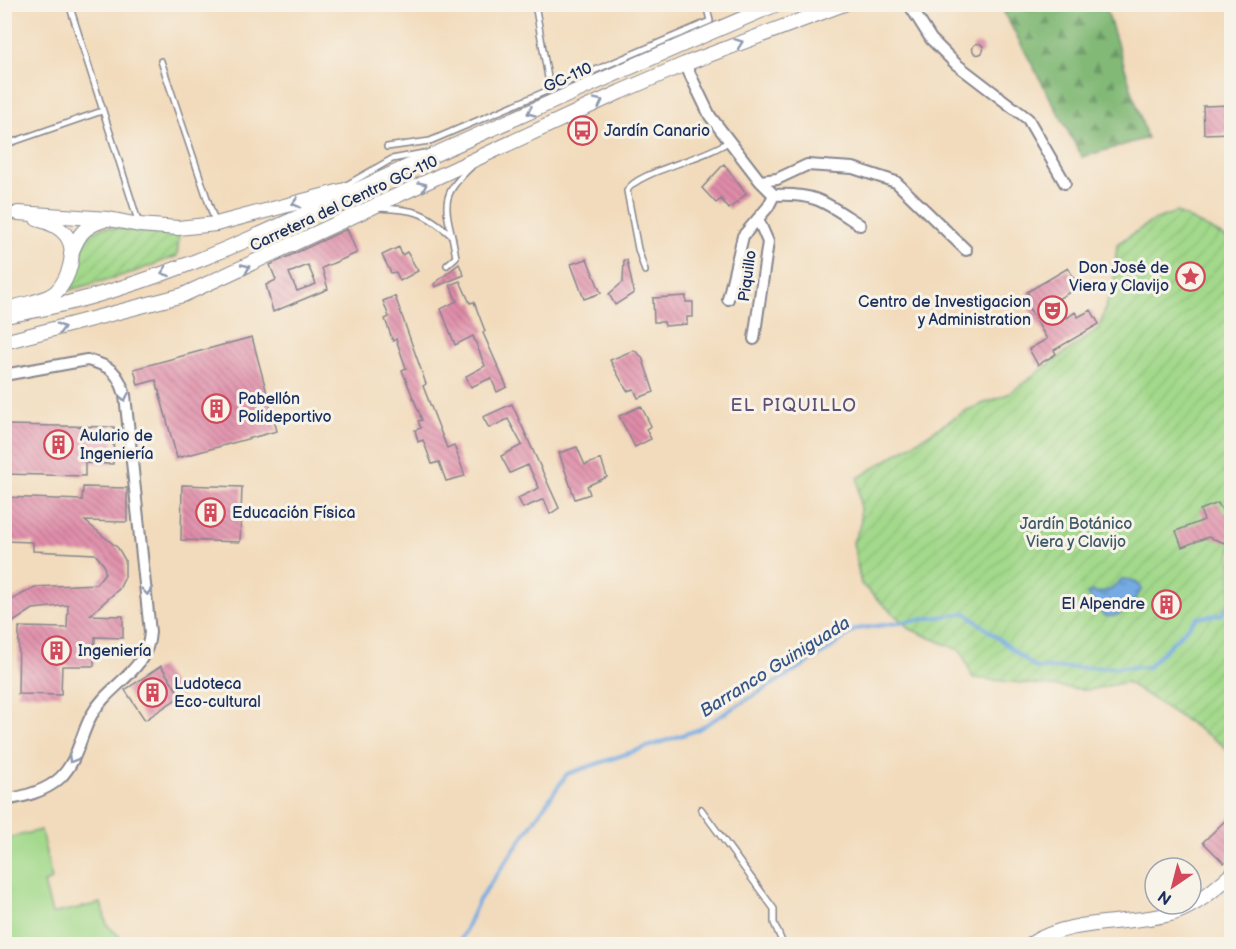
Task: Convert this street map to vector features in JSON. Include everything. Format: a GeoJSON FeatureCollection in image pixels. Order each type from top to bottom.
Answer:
{"type":"FeatureCollection","features":[{"type":"Feature","properties":{"kind":"main road","name":"GC-110"},"geometry":{"type":"LineString","coordinates":[[373,183],[777,4]]}},
{"type":"Feature","properties":{"kind":"main road","name":"GC-110"},"geometry":{"type":"LineString","coordinates":[[685,64],[844,4]]}},
{"type":"Feature","properties":{"kind":"main road","name":"Carretera del Centro GC-110"},"geometry":{"type":"LineString","coordinates":[[4,342],[183,295],[685,64]]}},
{"type":"Feature","properties":{"kind":"main road","name":"Carretera del Centro GC-110"},"geometry":{"type":"LineString","coordinates":[[4,316],[50,309],[185,265],[324,207],[373,183]]}},
{"type":"Feature","properties":{"kind":"main road"},"geometry":{"type":"LineString","coordinates":[[11,213],[109,219],[139,225],[178,228],[216,224],[373,183]]}},
{"type":"Feature","properties":{"kind":"main road"},"geometry":{"type":"LineString","coordinates":[[11,213],[51,223],[67,236],[71,254]]}},
{"type":"Feature","properties":{"kind":"main road"},"geometry":{"type":"LineString","coordinates":[[4,311],[54,293],[68,275],[71,254],[78,235],[90,224],[109,219]]}},
{"type":"Feature","properties":{"kind":"main road"},"geometry":{"type":"LineString","coordinates":[[1031,945],[1073,928],[1176,912],[1206,897],[1232,874]]}},
{"type":"Feature","properties":{"kind":"street"},"geometry":{"type":"LineString","coordinates":[[909,4],[931,39],[956,64],[1028,119],[1065,183]]}},
{"type":"Feature","properties":{"kind":"street"},"geometry":{"type":"LineString","coordinates":[[685,64],[710,116],[760,181],[774,195],[802,194],[824,202],[860,225]]}},
{"type":"Feature","properties":{"kind":"street"},"geometry":{"type":"LineString","coordinates":[[760,181],[777,179],[807,165],[853,168],[896,182],[966,250]]}},
{"type":"Feature","properties":{"kind":"street"},"geometry":{"type":"LineString","coordinates":[[728,299],[744,236],[774,195]]}},
{"type":"Feature","properties":{"kind":"street","name":"Piquillo"},"geometry":{"type":"LineString","coordinates":[[754,339],[768,242],[758,219]]}},
{"type":"Feature","properties":{"kind":"street"},"geometry":{"type":"LineString","coordinates":[[4,375],[87,360],[99,363],[119,375],[125,395],[150,632],[150,648],[141,664],[101,701],[90,717],[73,759],[60,778],[43,789],[4,800]]}},
{"type":"Feature","properties":{"kind":"lane"},"geometry":{"type":"LineString","coordinates":[[69,4],[139,225]]}},
{"type":"Feature","properties":{"kind":"lane"},"geometry":{"type":"LineString","coordinates":[[535,4],[550,89]]}},
{"type":"Feature","properties":{"kind":"lane"},"geometry":{"type":"LineString","coordinates":[[387,147],[430,141],[710,21],[706,4]]}},
{"type":"Feature","properties":{"kind":"lane"},"geometry":{"type":"LineString","coordinates":[[161,61],[216,224]]}},
{"type":"Feature","properties":{"kind":"lane"},"geometry":{"type":"LineString","coordinates":[[4,145],[102,111]]}},
{"type":"Feature","properties":{"kind":"lane"},"geometry":{"type":"LineString","coordinates":[[645,271],[641,264],[627,191],[630,185],[641,178],[705,155],[729,141]]}},
{"type":"Feature","properties":{"kind":"lane"},"geometry":{"type":"LineString","coordinates":[[331,194],[392,159],[453,147]]}},
{"type":"Feature","properties":{"kind":"lane"},"geometry":{"type":"LineString","coordinates":[[447,265],[456,257],[445,209],[451,186],[480,159]]}},
{"type":"Feature","properties":{"kind":"lane"},"geometry":{"type":"LineString","coordinates":[[374,208],[409,210],[430,217],[452,237]]}},
{"type":"Feature","properties":{"kind":"lane"},"geometry":{"type":"LineString","coordinates":[[701,809],[774,909],[774,923],[783,945]]}},
{"type":"Feature","properties":{"kind":"green space"},"geometry":{"type":"Polygon","coordinates":[[[1000,5],[1105,5],[1147,138],[1082,157],[1000,5]]]}},
{"type":"Feature","properties":{"kind":"green space","name":"Jardín Botánico Viera y Clavijo"},"geometry":{"type":"Polygon","coordinates":[[[1176,212],[1231,240],[1231,755],[1220,743],[1127,682],[1089,690],[973,678],[961,651],[910,629],[861,584],[853,542],[861,524],[858,478],[967,410],[1008,394],[1099,328],[1114,281],[1117,244],[1154,220],[1176,212]]]}},
{"type":"Feature","properties":{"kind":"green space"},"geometry":{"type":"Polygon","coordinates":[[[104,227],[174,234],[179,238],[177,256],[131,273],[66,291],[79,263],[86,239],[104,227]]]}},
{"type":"Feature","properties":{"kind":"green space"},"geometry":{"type":"Polygon","coordinates":[[[41,830],[52,880],[44,883],[52,914],[101,903],[107,925],[128,944],[5,944],[5,839],[41,830]]]}},
{"type":"Feature","properties":{"kind":"water"},"geometry":{"type":"Polygon","coordinates":[[[1122,579],[1134,581],[1142,589],[1126,610],[1115,616],[1103,615],[1087,594],[1092,591],[1096,593],[1110,590],[1122,579]]]}},
{"type":"Feature","properties":{"kind":"building"},"geometry":{"type":"Polygon","coordinates":[[[978,43],[984,49],[978,55],[972,49],[978,43]]]}},
{"type":"Feature","properties":{"kind":"building"},"geometry":{"type":"Polygon","coordinates":[[[1232,105],[1232,133],[1204,134],[1203,106],[1232,105]]]}},
{"type":"Feature","properties":{"kind":"building"},"geometry":{"type":"Polygon","coordinates":[[[724,164],[746,194],[729,209],[721,199],[716,203],[702,188],[724,164]]]}},
{"type":"Feature","properties":{"kind":"building"},"geometry":{"type":"Polygon","coordinates":[[[347,229],[357,253],[322,268],[328,289],[273,312],[266,285],[276,280],[270,265],[347,229]],[[308,265],[289,273],[297,291],[316,284],[308,265]]]}},
{"type":"Feature","properties":{"kind":"building"},"geometry":{"type":"Polygon","coordinates":[[[399,247],[402,255],[407,252],[418,271],[400,281],[396,272],[391,273],[382,255],[399,247]]]}},
{"type":"Feature","properties":{"kind":"building"},"geometry":{"type":"Polygon","coordinates":[[[587,259],[601,293],[584,299],[571,264],[587,259]]]}},
{"type":"Feature","properties":{"kind":"building"},"geometry":{"type":"Polygon","coordinates":[[[624,260],[627,260],[634,293],[615,305],[609,294],[623,282],[624,260]]]}},
{"type":"Feature","properties":{"kind":"building"},"geometry":{"type":"Polygon","coordinates":[[[459,264],[464,275],[435,287],[434,284],[459,264]]]}},
{"type":"Feature","properties":{"kind":"building"},"geometry":{"type":"Polygon","coordinates":[[[1068,268],[1079,287],[1056,300],[1067,318],[1075,312],[1078,317],[1091,310],[1099,324],[1054,350],[1056,354],[1038,365],[1029,349],[1047,339],[1024,300],[1030,297],[1027,292],[1068,268]]]}},
{"type":"Feature","properties":{"kind":"building"},"geometry":{"type":"Polygon","coordinates":[[[460,281],[470,303],[474,302],[485,331],[483,333],[507,387],[497,392],[491,378],[471,387],[466,376],[485,366],[473,336],[455,345],[441,309],[457,301],[450,285],[460,281]]]}},
{"type":"Feature","properties":{"kind":"building"},"geometry":{"type":"Polygon","coordinates":[[[395,296],[426,384],[423,386],[447,448],[454,445],[465,476],[446,481],[439,462],[432,464],[423,440],[418,442],[415,430],[421,428],[418,421],[422,420],[402,370],[406,368],[396,339],[393,341],[385,319],[389,317],[383,301],[395,296]]]}},
{"type":"Feature","properties":{"kind":"building"},"geometry":{"type":"Polygon","coordinates":[[[686,296],[686,302],[693,302],[693,317],[687,317],[687,324],[665,326],[664,322],[654,322],[653,298],[686,296]]]}},
{"type":"Feature","properties":{"kind":"building","name":"Pabellón Polideportivo"},"geometry":{"type":"Polygon","coordinates":[[[252,337],[277,431],[177,458],[156,380],[138,385],[134,369],[252,337]]]}},
{"type":"Feature","properties":{"kind":"building"},"geometry":{"type":"Polygon","coordinates":[[[634,350],[642,357],[654,392],[638,398],[634,389],[627,391],[610,360],[634,350]]]}},
{"type":"Feature","properties":{"kind":"building"},"geometry":{"type":"Polygon","coordinates":[[[512,404],[559,508],[550,514],[544,499],[523,508],[518,498],[539,488],[528,465],[510,473],[501,456],[522,445],[508,419],[489,428],[483,417],[512,404]]]}},
{"type":"Feature","properties":{"kind":"building"},"geometry":{"type":"Polygon","coordinates":[[[641,406],[651,426],[646,429],[651,439],[635,447],[619,416],[641,406]]]}},
{"type":"Feature","properties":{"kind":"building","name":"Aulario de Ingeniería"},"geometry":{"type":"Polygon","coordinates":[[[4,425],[114,427],[113,464],[85,463],[85,476],[4,474],[4,425]]]}},
{"type":"Feature","properties":{"kind":"building"},"geometry":{"type":"Polygon","coordinates":[[[577,447],[585,465],[601,459],[607,477],[587,486],[590,494],[575,499],[559,453],[577,447]]]}},
{"type":"Feature","properties":{"kind":"building","name":"Educación Física"},"geometry":{"type":"Polygon","coordinates":[[[182,485],[242,487],[240,542],[181,540],[182,485]]]}},
{"type":"Feature","properties":{"kind":"building"},"geometry":{"type":"Polygon","coordinates":[[[83,487],[127,488],[127,522],[85,521],[118,548],[125,560],[125,577],[119,589],[90,615],[123,616],[123,638],[95,637],[94,666],[62,666],[61,695],[18,694],[19,627],[67,628],[68,605],[33,609],[4,628],[4,604],[35,587],[96,584],[105,573],[104,565],[95,554],[33,551],[33,542],[4,541],[4,497],[82,500],[83,487]]]}},
{"type":"Feature","properties":{"kind":"building"},"geometry":{"type":"Polygon","coordinates":[[[1218,503],[1223,512],[1232,517],[1232,534],[1225,543],[1208,537],[1182,547],[1176,531],[1204,520],[1200,510],[1218,503]]]}},
{"type":"Feature","properties":{"kind":"building","name":"Ludoteca Eco-cultural"},"geometry":{"type":"Polygon","coordinates":[[[161,666],[181,696],[145,720],[125,690],[161,666]]]}},
{"type":"Feature","properties":{"kind":"building"},"geometry":{"type":"Polygon","coordinates":[[[1232,814],[1232,856],[1224,863],[1203,842],[1232,814]]]}},
{"type":"Feature","properties":{"kind":"waterway","name":"Barranco Guiniguada"},"geometry":{"type":"LineString","coordinates":[[459,944],[479,900],[567,774],[697,730],[827,651],[856,629],[966,613],[1036,668],[1148,667],[1197,618],[1222,614],[1232,600]]}},
{"type":"Feature","properties":{"kind":"place","name":"Jardín Canario"},"geometry":{"type":"Point","coordinates":[583,131]}},
{"type":"Feature","properties":{"kind":"place","name":"Don José de Viera y Clavijo"},"geometry":{"type":"Point","coordinates":[1190,277]}},
{"type":"Feature","properties":{"kind":"place","name":"Centro de Investigacion y Administration"},"geometry":{"type":"Point","coordinates":[1052,311]}},
{"type":"Feature","properties":{"kind":"place","name":"Pabellón Polideportivo"},"geometry":{"type":"Point","coordinates":[217,408]}},
{"type":"Feature","properties":{"kind":"place","name":"Aulario de Ingeniería"},"geometry":{"type":"Point","coordinates":[59,445]}},
{"type":"Feature","properties":{"kind":"place","name":"Educación Física"},"geometry":{"type":"Point","coordinates":[211,513]}},
{"type":"Feature","properties":{"kind":"place","name":"El Alpendre"},"geometry":{"type":"Point","coordinates":[1166,604]}},
{"type":"Feature","properties":{"kind":"place","name":"Ingeniería"},"geometry":{"type":"Point","coordinates":[57,651]}},
{"type":"Feature","properties":{"kind":"place","name":"Ludoteca Eco-cultural"},"geometry":{"type":"Point","coordinates":[153,693]}},
{"type":"Feature","properties":{"kind":"district","name":"EL PIQUILLO"},"geometry":{"type":"Point","coordinates":[794,405]}}]}
